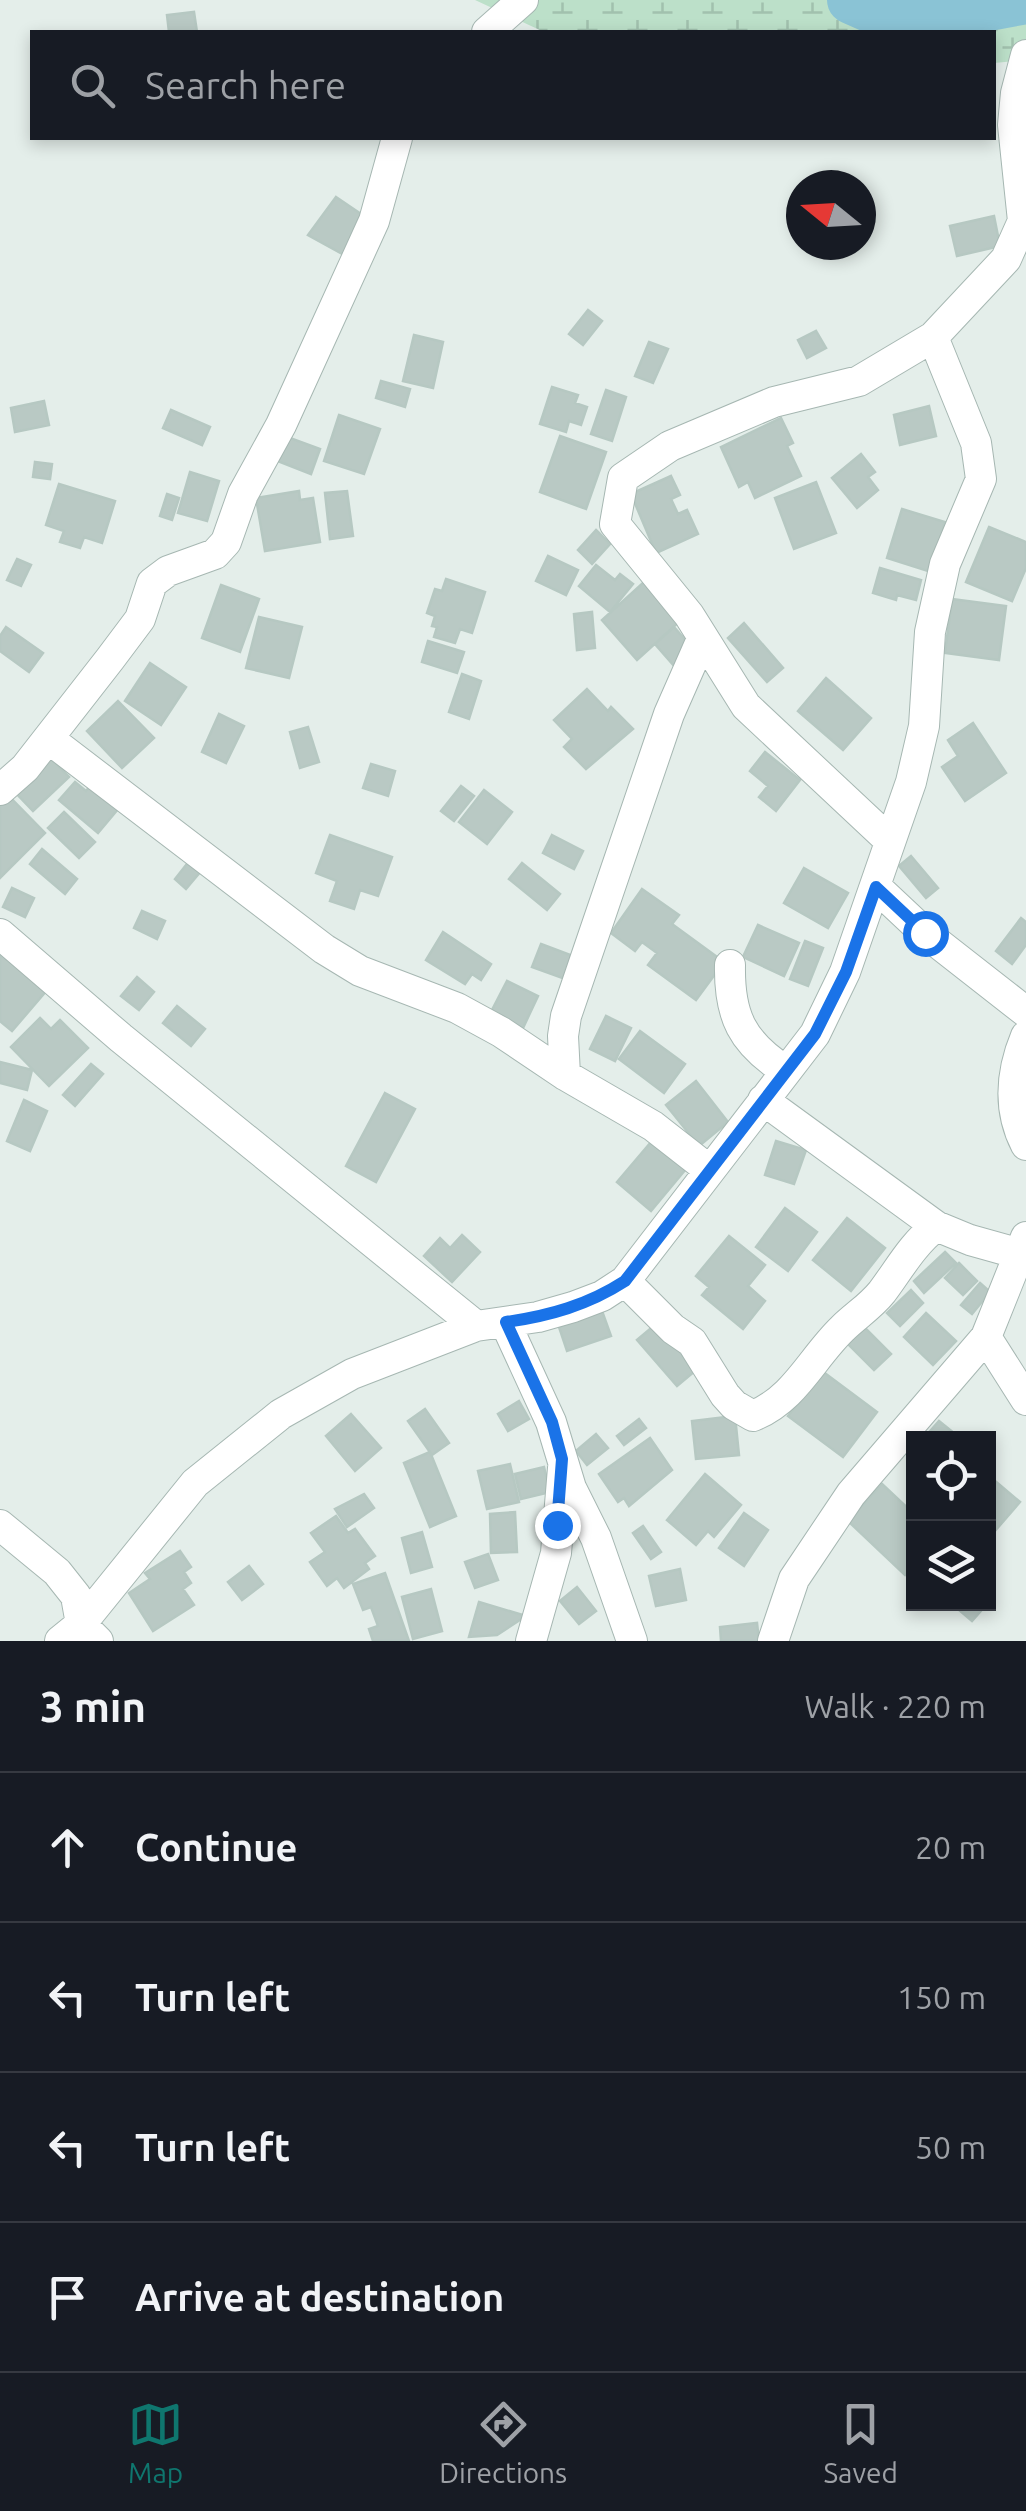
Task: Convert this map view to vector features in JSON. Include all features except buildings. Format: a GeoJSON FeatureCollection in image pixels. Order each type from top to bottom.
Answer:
{"type":"FeatureCollection","features":[{"type":"Feature","properties":{"kind":"street"},"geometry":{"type":"LineString","coordinates":[[489,30],[523,0]]}},
{"type":"Feature","properties":{"kind":"street"},"geometry":{"type":"LineString","coordinates":[[890,840],[746,706],[689,615],[615,524],[622,478],[670,446],[774,402],[859,381],[932,337],[1006,259],[1023,221],[1025,200],[1014,125],[1016,93],[1026,56]]}},
{"type":"Feature","properties":{"kind":"street"},"geometry":{"type":"LineString","coordinates":[[0,790],[49,739],[140,619],[152,583],[168,572],[215,554],[226,542],[243,494],[281,425],[374,221],[396,140]]}},
{"type":"Feature","properties":{"kind":"street"},"geometry":{"type":"LineString","coordinates":[[80,1635],[195,1483],[281,1414],[352,1374],[491,1324],[538,1317],[590,1302],[625,1281],[815,1034],[831,1005],[912,782],[924,726],[930,632],[945,564],[978,492],[976,443],[932,337]]}},
{"type":"Feature","properties":{"kind":"street"},"geometry":{"type":"LineString","coordinates":[[565,1075],[566,1016],[669,714],[702,639]]}},
{"type":"Feature","properties":{"kind":"street"},"geometry":{"type":"LineString","coordinates":[[49,739],[324,948],[360,971],[457,1008],[501,1032],[652,1126],[708,1169]]}},
{"type":"Feature","properties":{"kind":"street"},"geometry":{"type":"LineString","coordinates":[[876,887],[925,933],[1026,1012]]}},
{"type":"Feature","properties":{"kind":"street"},"geometry":{"type":"LineString","coordinates":[[0,934],[122,1038],[491,1324],[552,1422],[564,1467],[596,1538],[632,1641]]}},
{"type":"Feature","properties":{"kind":"street"},"geometry":{"type":"LineString","coordinates":[[730,965],[730,1000],[736,1019],[760,1052],[786,1071]]}},
{"type":"Feature","properties":{"kind":"street"},"geometry":{"type":"LineString","coordinates":[[1026,1036],[1013,1096],[1014,1121],[1026,1145]]}},
{"type":"Feature","properties":{"kind":"street"},"geometry":{"type":"LineString","coordinates":[[764,1100],[936,1226],[970,1240],[1023,1245],[986,1337],[851,1494],[794,1578],[772,1641]]}},
{"type":"Feature","properties":{"kind":"street"},"geometry":{"type":"LineString","coordinates":[[625,1281],[673,1329],[692,1342],[734,1406],[753,1416],[774,1406],[800,1382],[840,1331],[872,1304],[906,1254],[936,1226]]}},
{"type":"Feature","properties":{"kind":"street"},"geometry":{"type":"LineString","coordinates":[[986,1337],[1026,1400]]}},
{"type":"Feature","properties":{"kind":"street"},"geometry":{"type":"LineString","coordinates":[[530,1641],[556,1553],[564,1467]]}},
{"type":"Feature","properties":{"kind":"street"},"geometry":{"type":"LineString","coordinates":[[0,1524],[57,1572],[76,1596],[80,1635]]}},
{"type":"Feature","properties":{"kind":"street"},"geometry":{"type":"LineString","coordinates":[[0,1561],[33,1552]]}},
{"type":"Feature","properties":{"kind":"green space"},"geometry":{"type":"Polygon","coordinates":[[[475,0],[1026,0],[1026,60],[996,63],[996,30],[540,30],[475,0]]]}},
{"type":"Feature","properties":{"kind":"waterway"},"geometry":{"type":"LineString","coordinates":[[851,0],[903,23],[1026,0]]}},
{"type":"Feature","properties":{"kind":"route"},"geometry":{"type":"LineString","coordinates":[[557,1525],[562,1459],[552,1422],[506,1322],[590,1302],[625,1281],[815,1034],[846,972],[876,887],[925,933]]}}]}
